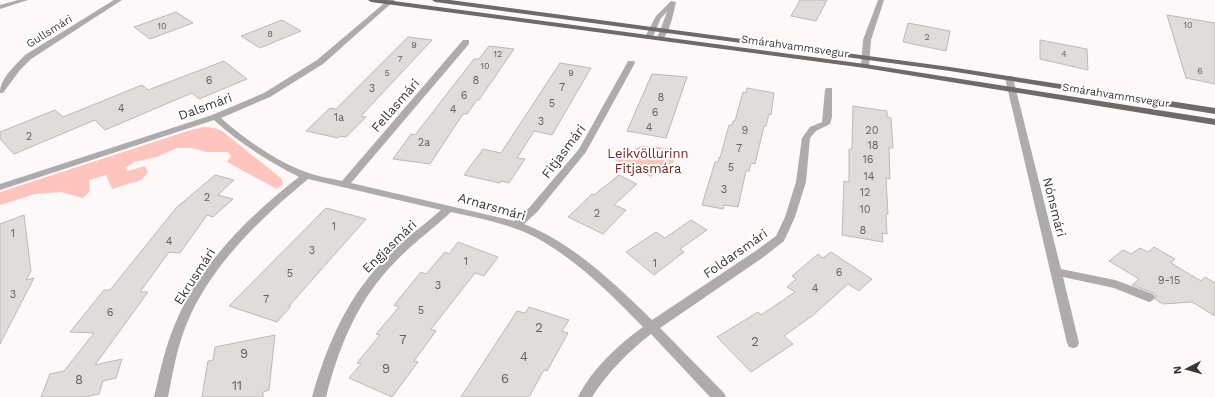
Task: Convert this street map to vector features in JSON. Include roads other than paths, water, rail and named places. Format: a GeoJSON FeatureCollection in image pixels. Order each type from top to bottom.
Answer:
{"type":"FeatureCollection","features":[{"type":"Feature","properties":{"kind":"main road","name":"Smárahvammsvegur"},"geometry":{"type":"LineString","coordinates":[[371,0],[390,1],[865,66],[1215,122]]}},
{"type":"Feature","properties":{"kind":"main road","name":"Smárahvammsvegur"},"geometry":{"type":"LineString","coordinates":[[435,0],[864,57],[1009,78],[1215,111]]}},
{"type":"Feature","properties":{"kind":"street"},"geometry":{"type":"LineString","coordinates":[[0,7],[25,0]]}},
{"type":"Feature","properties":{"kind":"street","name":"Gullsmári"},"geometry":{"type":"LineString","coordinates":[[0,91],[17,68],[28,57],[119,0]]}},
{"type":"Feature","properties":{"kind":"street"},"geometry":{"type":"LineString","coordinates":[[865,66],[864,57],[867,40],[881,0]]}},
{"type":"Feature","properties":{"kind":"street","name":"Dalsmári"},"geometry":{"type":"LineString","coordinates":[[0,187],[215,117],[267,95],[313,67],[390,1]]}},
{"type":"Feature","properties":{"kind":"street"},"geometry":{"type":"LineString","coordinates":[[649,36],[658,17],[674,1]]}},
{"type":"Feature","properties":{"kind":"street"},"geometry":{"type":"LineString","coordinates":[[661,38],[674,1]]}},
{"type":"Feature","properties":{"kind":"street","name":"Fellasmári"},"geometry":{"type":"LineString","coordinates":[[344,184],[466,42]]}},
{"type":"Feature","properties":{"kind":"street","name":"Fitjasmári"},"geometry":{"type":"LineString","coordinates":[[516,226],[538,205],[583,150],[631,63]]}},
{"type":"Feature","properties":{"kind":"street","name":"Nónsmári"},"geometry":{"type":"LineString","coordinates":[[1009,78],[1073,343]]}},
{"type":"Feature","properties":{"kind":"street","name":"Foldarsmári"},"geometry":{"type":"LineString","coordinates":[[650,327],[771,246],[780,238],[790,217],[801,182],[806,138],[813,129],[826,124],[828,117],[829,90]]}},
{"type":"Feature","properties":{"kind":"street","name":"Arnarsmári"},"geometry":{"type":"LineString","coordinates":[[215,117],[224,126],[282,165],[306,176],[450,208],[536,233],[565,252],[602,281],[719,397]]}},
{"type":"Feature","properties":{"kind":"street","name":"Ekrusmári"},"geometry":{"type":"LineString","coordinates":[[161,397],[172,349],[181,323],[192,302],[215,266],[254,223],[286,191],[306,176]]}},
{"type":"Feature","properties":{"kind":"street","name":"Engjasmári"},"geometry":{"type":"LineString","coordinates":[[319,397],[334,344],[358,299],[392,258],[450,208]]}},
{"type":"Feature","properties":{"kind":"street"},"geometry":{"type":"LineString","coordinates":[[1056,272],[1104,280],[1125,286],[1149,297]]}},
{"type":"Feature","properties":{"kind":"street"},"geometry":{"type":"LineString","coordinates":[[585,397],[601,373],[629,344],[650,327]]}},
{"type":"Feature","properties":{"kind":"park label","name":"Leikvöllurinn Fitjasmára"},"geometry":{"type":"Point","coordinates":[648,160]}}]}
